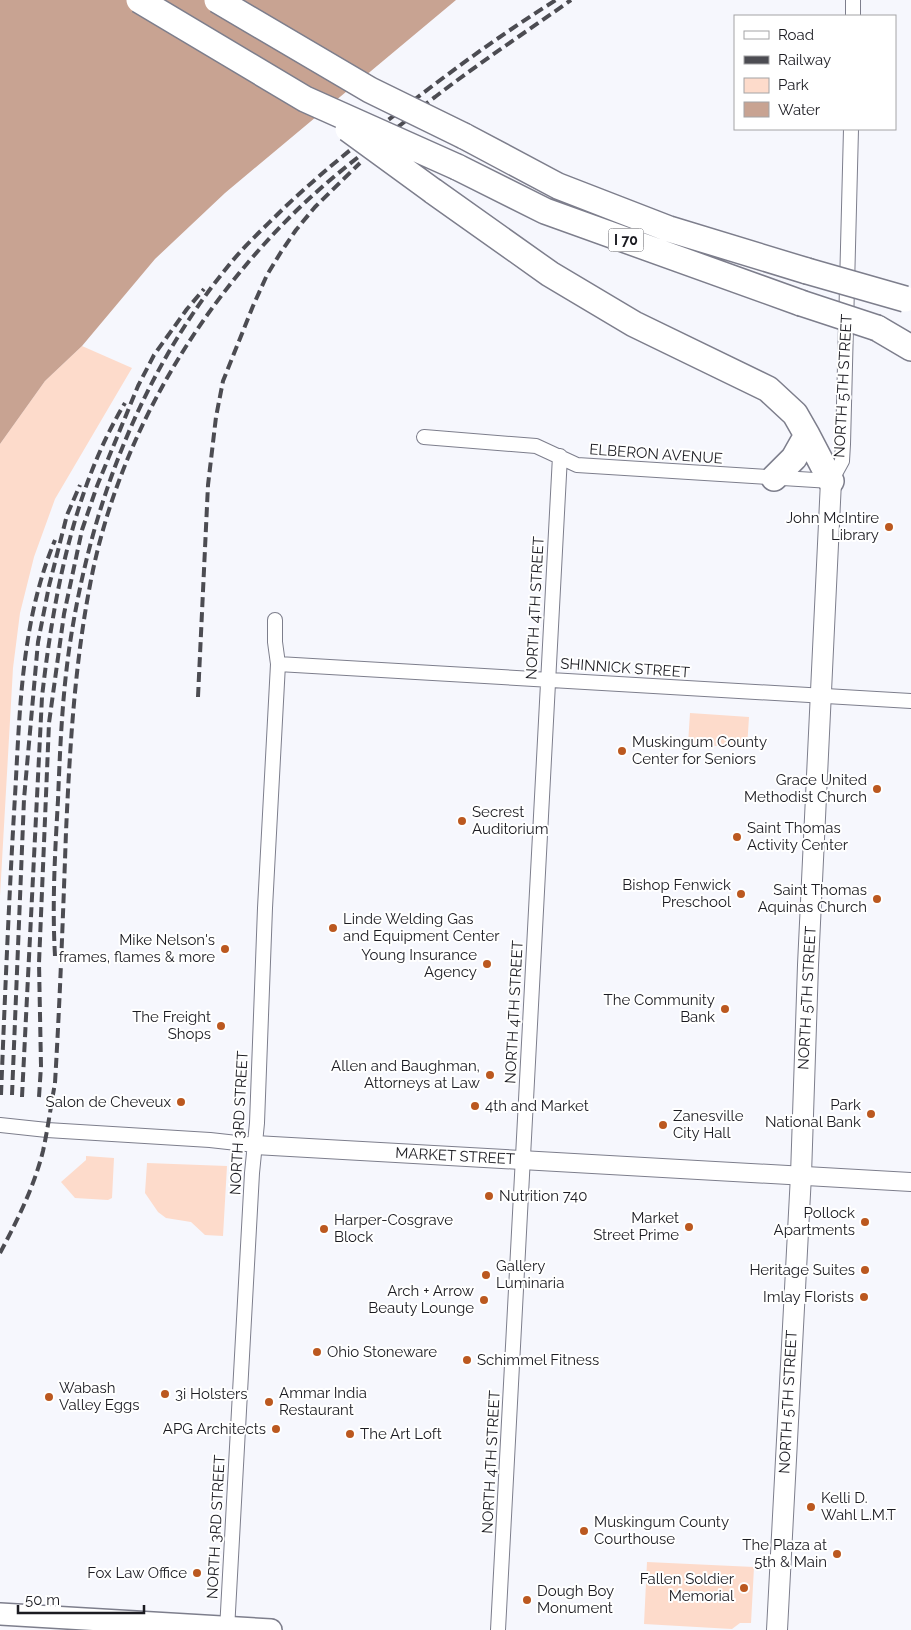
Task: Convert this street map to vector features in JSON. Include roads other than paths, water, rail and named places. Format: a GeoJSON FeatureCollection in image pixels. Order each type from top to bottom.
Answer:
{"type":"FeatureCollection","features":[{"type":"Feature","properties":{"kind":"highway","name":"I 70"},"geometry":{"type":"LineString","coordinates":[[140,0],[305,98],[457,167],[546,211],[800,303],[877,328],[911,334]]}},
{"type":"Feature","properties":{"kind":"highway","name":"I 70"},"geometry":{"type":"LineString","coordinates":[[217,0],[370,90],[464,136],[558,186],[670,230],[908,300]]}},
{"type":"Feature","properties":{"kind":"highway"},"geometry":{"type":"LineString","coordinates":[[305,98],[433,192],[550,274],[634,324],[768,389],[795,414],[808,435],[831,481]]}},
{"type":"Feature","properties":{"kind":"highway"},"geometry":{"type":"LineString","coordinates":[[877,328],[911,348]]}},
{"type":"Feature","properties":{"kind":"highway"},"geometry":{"type":"LineString","coordinates":[[774,478],[794,458],[808,435]]}},
{"type":"Feature","properties":{"kind":"main road","name":"NORTH 5TH STREET"},"geometry":{"type":"LineString","coordinates":[[777,1630],[800,1175],[831,481]]}},
{"type":"Feature","properties":{"kind":"main road"},"geometry":{"type":"LineString","coordinates":[[0,1614],[227,1629],[271,1630]]}},
{"type":"Feature","properties":{"kind":"street"},"geometry":{"type":"LineString","coordinates":[[853,15],[854,0]]}},
{"type":"Feature","properties":{"kind":"street","name":"NORTH 5TH STREET"},"geometry":{"type":"LineString","coordinates":[[831,481],[842,461],[843,452],[851,130]]}},
{"type":"Feature","properties":{"kind":"street","name":"ELBERON AVENUE"},"geometry":{"type":"LineString","coordinates":[[424,437],[536,446],[577,464],[831,481]]}},
{"type":"Feature","properties":{"kind":"street","name":"NORTH 4TH STREET"},"geometry":{"type":"LineString","coordinates":[[498,1630],[560,456]]}},
{"type":"Feature","properties":{"kind":"street","name":"NORTH 3RD STREET"},"geometry":{"type":"LineString","coordinates":[[227,1629],[255,1145],[278,664],[275,620]]}},
{"type":"Feature","properties":{"kind":"street","name":"SHINNICK STREET"},"geometry":{"type":"LineString","coordinates":[[278,664],[911,701]]}},
{"type":"Feature","properties":{"kind":"street","name":"MARKET STREET"},"geometry":{"type":"LineString","coordinates":[[0,1125],[255,1145],[911,1182]]}},
{"type":"Feature","properties":{"kind":"water"},"geometry":{"type":"Polygon","coordinates":[[[0,0],[456,0],[225,193],[155,259],[82,346],[45,381],[0,444],[0,0]]]}},
{"type":"Feature","properties":{"kind":"railway"},"geometry":{"type":"LineString","coordinates":[[55,956],[55,858],[62,725],[69,650],[78,598],[105,496],[123,447],[144,399],[169,352],[197,307],[249,242],[285,207],[339,159],[415,99],[494,41],[556,0]]}},
{"type":"Feature","properties":{"kind":"railway"},"geometry":{"type":"LineString","coordinates":[[0,1253],[13,1229],[35,1178],[45,1142],[55,1083],[72,733],[78,667],[87,602],[106,520],[123,470],[144,422],[168,376],[196,331],[260,249],[296,211],[344,168],[430,101],[571,0]]}},
{"type":"Feature","properties":{"kind":"railway"},"geometry":{"type":"LineString","coordinates":[[198,697],[208,485],[216,417],[223,381],[253,306],[267,275],[281,252],[315,207],[360,163]]}},
{"type":"Feature","properties":{"kind":"railway"},"geometry":{"type":"LineString","coordinates":[[39,1097],[41,1066],[39,963],[49,723],[64,614],[82,530],[97,486],[138,386],[154,355],[204,289]]}},
{"type":"Feature","properties":{"kind":"railway"},"geometry":{"type":"LineString","coordinates":[[22,1097],[42,697],[52,622],[59,584],[79,508],[107,436],[125,403]]}},
{"type":"Feature","properties":{"kind":"railway"},"geometry":{"type":"LineString","coordinates":[[12,1095],[24,799],[38,642],[49,586],[67,515],[80,485]]}},
{"type":"Feature","properties":{"kind":"railway"},"geometry":{"type":"LineString","coordinates":[[1,1095],[11,871],[24,666],[35,602],[55,540]]}},
{"type":"Feature","properties":{"kind":"place","name":"John McIntire Library"},"geometry":{"type":"Point","coordinates":[889,527]}},
{"type":"Feature","properties":{"kind":"place","name":"Muskingum County Center for Seniors"},"geometry":{"type":"Point","coordinates":[622,751]}},
{"type":"Feature","properties":{"kind":"place","name":"Grace United Methodist Church"},"geometry":{"type":"Point","coordinates":[877,789]}},
{"type":"Feature","properties":{"kind":"place","name":"Secrest Auditorium"},"geometry":{"type":"Point","coordinates":[462,821]}},
{"type":"Feature","properties":{"kind":"place","name":"Saint Thomas Activity Center"},"geometry":{"type":"Point","coordinates":[737,837]}},
{"type":"Feature","properties":{"kind":"place","name":"Bishop Fenwick Preschool"},"geometry":{"type":"Point","coordinates":[741,894]}},
{"type":"Feature","properties":{"kind":"place","name":"Saint Thomas Aquinas Church"},"geometry":{"type":"Point","coordinates":[877,899]}},
{"type":"Feature","properties":{"kind":"place","name":"Linde Welding Gas and Equipment Center"},"geometry":{"type":"Point","coordinates":[333,928]}},
{"type":"Feature","properties":{"kind":"place","name":"Mike Nelson's frames, flames & more"},"geometry":{"type":"Point","coordinates":[225,949]}},
{"type":"Feature","properties":{"kind":"place","name":"Young Insurance Agency"},"geometry":{"type":"Point","coordinates":[487,964]}},
{"type":"Feature","properties":{"kind":"place","name":"The Community Bank"},"geometry":{"type":"Point","coordinates":[725,1009]}},
{"type":"Feature","properties":{"kind":"place","name":"The Freight Shops"},"geometry":{"type":"Point","coordinates":[221,1026]}},
{"type":"Feature","properties":{"kind":"place","name":"Allen and Baughman, Attorneys at Law"},"geometry":{"type":"Point","coordinates":[490,1075]}},
{"type":"Feature","properties":{"kind":"place","name":"Salon de Cheveux"},"geometry":{"type":"Point","coordinates":[181,1102]}},
{"type":"Feature","properties":{"kind":"place","name":"4th and Market"},"geometry":{"type":"Point","coordinates":[475,1106]}},
{"type":"Feature","properties":{"kind":"place","name":"Park National Bank"},"geometry":{"type":"Point","coordinates":[871,1114]}},
{"type":"Feature","properties":{"kind":"place","name":"Zanesville City Hall"},"geometry":{"type":"Point","coordinates":[663,1125]}},
{"type":"Feature","properties":{"kind":"place","name":"Nutrition 740"},"geometry":{"type":"Point","coordinates":[489,1196]}},
{"type":"Feature","properties":{"kind":"place","name":"Pollock Apartments"},"geometry":{"type":"Point","coordinates":[865,1222]}},
{"type":"Feature","properties":{"kind":"place","name":"Market Street Prime"},"geometry":{"type":"Point","coordinates":[689,1227]}},
{"type":"Feature","properties":{"kind":"place","name":"Harper-Cosgrave Block"},"geometry":{"type":"Point","coordinates":[324,1229]}},
{"type":"Feature","properties":{"kind":"place","name":"Heritage Suites"},"geometry":{"type":"Point","coordinates":[865,1270]}},
{"type":"Feature","properties":{"kind":"place","name":"Gallery Luminaria"},"geometry":{"type":"Point","coordinates":[486,1275]}},
{"type":"Feature","properties":{"kind":"place","name":"Imlay Florists"},"geometry":{"type":"Point","coordinates":[864,1297]}},
{"type":"Feature","properties":{"kind":"place","name":"Arch + Arrow Beauty Lounge"},"geometry":{"type":"Point","coordinates":[484,1300]}},
{"type":"Feature","properties":{"kind":"place","name":"Ohio Stoneware"},"geometry":{"type":"Point","coordinates":[317,1352]}},
{"type":"Feature","properties":{"kind":"place","name":"Schimmel Fitness"},"geometry":{"type":"Point","coordinates":[467,1360]}},
{"type":"Feature","properties":{"kind":"place","name":"3i Holsters"},"geometry":{"type":"Point","coordinates":[165,1394]}},
{"type":"Feature","properties":{"kind":"place","name":"Wabash Valley Eggs"},"geometry":{"type":"Point","coordinates":[49,1397]}},
{"type":"Feature","properties":{"kind":"place","name":"Ammar India Restaurant"},"geometry":{"type":"Point","coordinates":[269,1402]}},
{"type":"Feature","properties":{"kind":"place","name":"APG Architects"},"geometry":{"type":"Point","coordinates":[276,1429]}},
{"type":"Feature","properties":{"kind":"place","name":"The Art Loft"},"geometry":{"type":"Point","coordinates":[350,1434]}},
{"type":"Feature","properties":{"kind":"place","name":"Kelli D. Wahl L.M.T"},"geometry":{"type":"Point","coordinates":[811,1507]}},
{"type":"Feature","properties":{"kind":"place","name":"Muskingum County Courthouse"},"geometry":{"type":"Point","coordinates":[584,1531]}},
{"type":"Feature","properties":{"kind":"place","name":"The Plaza at 5th & Main"},"geometry":{"type":"Point","coordinates":[837,1554]}},
{"type":"Feature","properties":{"kind":"place","name":"Fox Law Office"},"geometry":{"type":"Point","coordinates":[197,1573]}},
{"type":"Feature","properties":{"kind":"place","name":"Fallen Soldier Memorial"},"geometry":{"type":"Point","coordinates":[744,1588]}},
{"type":"Feature","properties":{"kind":"place","name":"Dough Boy Monument"},"geometry":{"type":"Point","coordinates":[527,1600]}}]}
